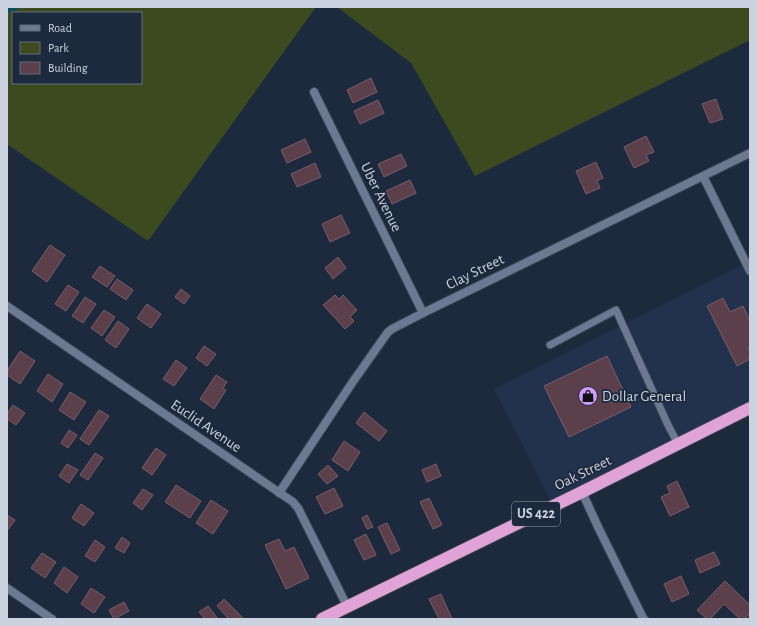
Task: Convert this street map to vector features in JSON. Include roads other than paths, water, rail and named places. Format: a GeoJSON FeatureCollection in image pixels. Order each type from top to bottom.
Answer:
{"type":"FeatureCollection","features":[{"type":"Feature","properties":{"kind":"highway","name":"Oak Street"},"geometry":{"type":"LineString","coordinates":[[322,619],[750,408]]}},
{"type":"Feature","properties":{"kind":"street","name":"Uber Avenue"},"geometry":{"type":"LineString","coordinates":[[314,92],[423,313]]}},
{"type":"Feature","properties":{"kind":"street","name":"Clay Street"},"geometry":{"type":"LineString","coordinates":[[279,493],[348,389],[388,332],[392,329],[702,176],[750,154]]}},
{"type":"Feature","properties":{"kind":"street"},"geometry":{"type":"LineString","coordinates":[[702,176],[750,271]]}},
{"type":"Feature","properties":{"kind":"street","name":"Euclid Avenue"},"geometry":{"type":"LineString","coordinates":[[7,306],[293,502],[298,508],[347,606]]}},
{"type":"Feature","properties":{"kind":"street"},"geometry":{"type":"LineString","coordinates":[[582,492],[602,536],[644,619]]}},
{"type":"Feature","properties":{"kind":"street"},"geometry":{"type":"LineString","coordinates":[[7,588],[52,619]]}},
{"type":"Feature","properties":{"kind":"lane"},"geometry":{"type":"LineString","coordinates":[[550,345],[616,310],[678,444]]}},
{"type":"Feature","properties":{"kind":"waterway"},"geometry":{"type":"LineString","coordinates":[[7,11],[17,7]]}},
{"type":"Feature","properties":{"kind":"place","name":"Dollar General"},"geometry":{"type":"Point","coordinates":[588,396]}}]}
